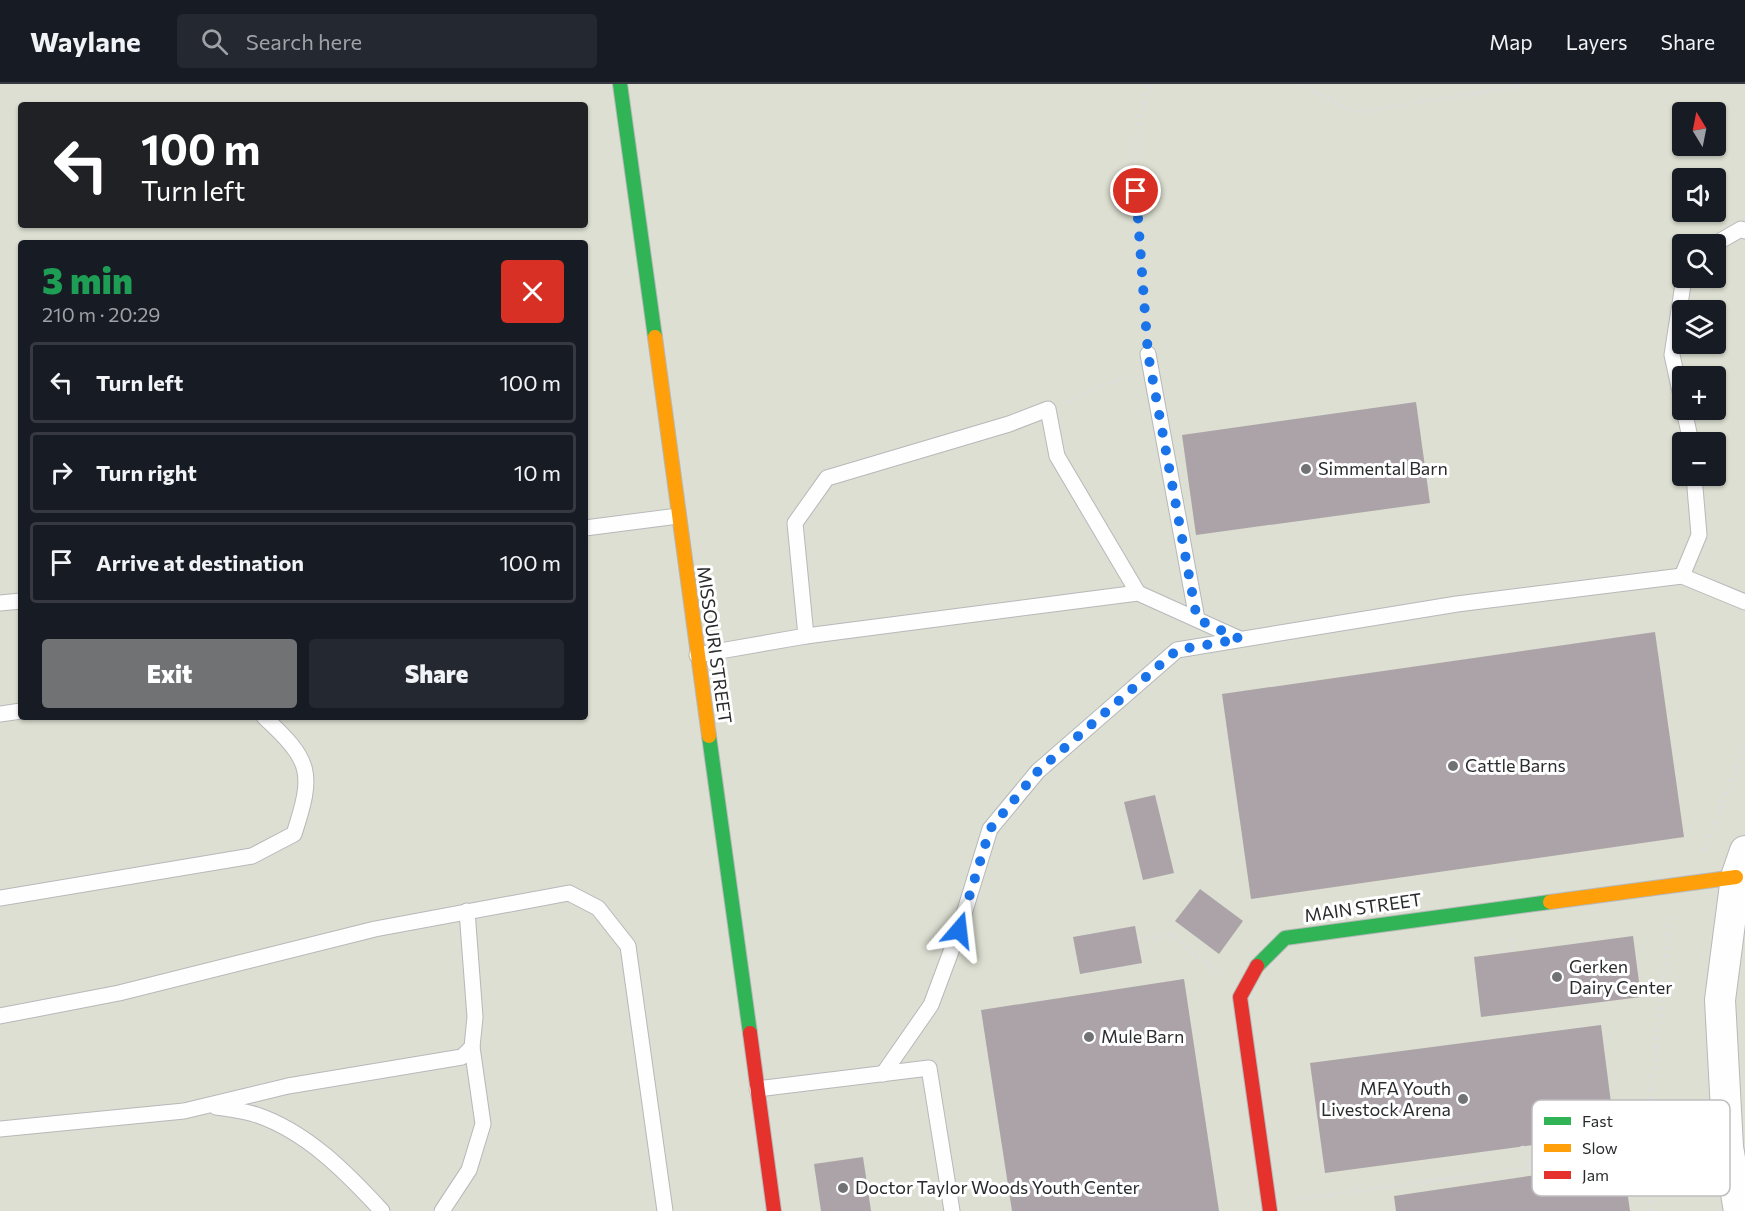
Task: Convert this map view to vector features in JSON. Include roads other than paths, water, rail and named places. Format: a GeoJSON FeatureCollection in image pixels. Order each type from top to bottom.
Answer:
{"type":"FeatureCollection","features":[{"type":"Feature","properties":{"kind":"street","name":"MISSOURI STREET"},"geometry":{"type":"LineString","coordinates":[[620,84],[774,1211]]}},
{"type":"Feature","properties":{"kind":"street","name":"MAIN STREET"},"geometry":{"type":"LineString","coordinates":[[1269,1207],[1240,997],[1251,972],[1268,952],[1285,938],[1682,885],[1740,864]]}},
{"type":"Feature","properties":{"kind":"street"},"geometry":{"type":"LineString","coordinates":[[1726,1100],[1720,1000],[1740,864]]}},
{"type":"Feature","properties":{"kind":"street"},"geometry":{"type":"LineString","coordinates":[[1730,1154],[1739,1211]]}},
{"type":"Feature","properties":{"kind":"lane"},"geometry":{"type":"LineString","coordinates":[[1726,238],[1741,230],[1745,231]]}},
{"type":"Feature","properties":{"kind":"lane"},"geometry":{"type":"LineString","coordinates":[[1674,366],[1672,355],[1681,288]]}},
{"type":"Feature","properties":{"kind":"lane"},"geometry":{"type":"LineString","coordinates":[[1148,354],[1197,619]]}},
{"type":"Feature","properties":{"kind":"lane"},"geometry":{"type":"LineString","coordinates":[[806,636],[795,523],[827,478],[1010,424],[1048,409],[1057,456],[1138,593]]}},
{"type":"Feature","properties":{"kind":"lane"},"geometry":{"type":"LineString","coordinates":[[1682,576],[1699,535],[1695,486]]}},
{"type":"Feature","properties":{"kind":"lane"},"geometry":{"type":"LineString","coordinates":[[588,528],[678,516]]}},
{"type":"Feature","properties":{"kind":"lane"},"geometry":{"type":"LineString","coordinates":[[883,1074],[931,1005],[959,930],[990,829],[1038,771],[1177,650],[1457,603],[1682,576],[1745,602]]}},
{"type":"Feature","properties":{"kind":"lane"},"geometry":{"type":"LineString","coordinates":[[697,655],[806,636],[1138,593],[1240,639]]}},
{"type":"Feature","properties":{"kind":"lane"},"geometry":{"type":"LineString","coordinates":[[0,603],[18,601]]}},
{"type":"Feature","properties":{"kind":"lane"},"geometry":{"type":"LineString","coordinates":[[0,714],[18,711]]}},
{"type":"Feature","properties":{"kind":"lane"},"geometry":{"type":"LineString","coordinates":[[0,898],[252,856],[294,834],[305,801],[308,770],[285,736],[267,720]]}},
{"type":"Feature","properties":{"kind":"lane"},"geometry":{"type":"LineString","coordinates":[[0,1016],[119,993],[375,929],[569,893],[598,908],[628,946],[665,1211]]}},
{"type":"Feature","properties":{"kind":"lane"},"geometry":{"type":"LineString","coordinates":[[442,1211],[469,1170],[483,1124],[472,1047],[475,1017],[467,911]]}},
{"type":"Feature","properties":{"kind":"lane"},"geometry":{"type":"LineString","coordinates":[[0,1130],[184,1111],[288,1086],[462,1057],[472,1047]]}},
{"type":"Feature","properties":{"kind":"lane"},"geometry":{"type":"LineString","coordinates":[[757,1089],[929,1068],[952,1211]]}},
{"type":"Feature","properties":{"kind":"lane"},"geometry":{"type":"LineString","coordinates":[[210,1105],[257,1115],[304,1138],[353,1179],[382,1211]]}},
{"type":"Feature","properties":{"kind":"place","name":"Simmental Barn"},"geometry":{"type":"Point","coordinates":[1306,469]}},
{"type":"Feature","properties":{"kind":"place","name":"Cattle Barns"},"geometry":{"type":"Point","coordinates":[1453,766]}},
{"type":"Feature","properties":{"kind":"place","name":"Gerken Dairy Center"},"geometry":{"type":"Point","coordinates":[1557,977]}},
{"type":"Feature","properties":{"kind":"place","name":"Mule Barn"},"geometry":{"type":"Point","coordinates":[1089,1037]}},
{"type":"Feature","properties":{"kind":"place","name":"MFA Youth Livestock Arena"},"geometry":{"type":"Point","coordinates":[1463,1099]}},
{"type":"Feature","properties":{"kind":"place","name":"Doctor Taylor Woods Youth Center"},"geometry":{"type":"Point","coordinates":[843,1188]}}]}
